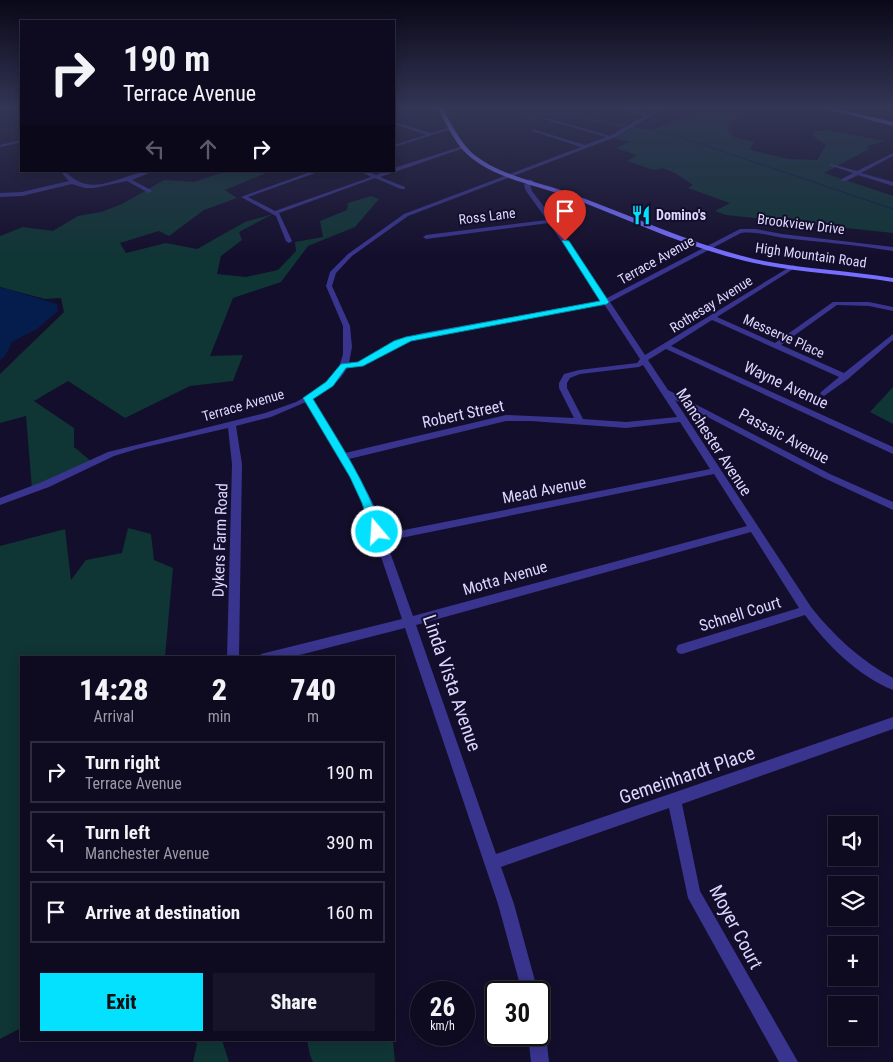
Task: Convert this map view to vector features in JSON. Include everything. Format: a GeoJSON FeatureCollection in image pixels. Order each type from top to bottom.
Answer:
{"type":"FeatureCollection","features":[{"type":"Feature","properties":{"kind":"street"},"geometry":{"type":"LineString","coordinates":[[395,170],[431,158]]}},
{"type":"Feature","properties":{"kind":"street","name":"High Mountain Road"},"geometry":{"type":"LineString","coordinates":[[475,158],[483,163],[542,186],[709,247],[749,259],[793,268],[843,272],[893,280]]}},
{"type":"Feature","properties":{"kind":"street"},"geometry":{"type":"LineString","coordinates":[[344,366],[346,358],[346,326],[329,288],[329,278],[332,272],[350,255],[406,215],[559,158]]}},
{"type":"Feature","properties":{"kind":"street"},"geometry":{"type":"LineString","coordinates":[[844,180],[886,158]]}},
{"type":"Feature","properties":{"kind":"street"},"geometry":{"type":"LineString","coordinates":[[831,165],[893,184]]}},
{"type":"Feature","properties":{"kind":"street"},"geometry":{"type":"LineString","coordinates":[[63,172],[80,186],[96,186],[149,172]]}},
{"type":"Feature","properties":{"kind":"street"},"geometry":{"type":"LineString","coordinates":[[289,241],[278,215],[244,197],[316,172]]}},
{"type":"Feature","properties":{"kind":"street"},"geometry":{"type":"LineString","coordinates":[[364,172],[403,188]]}},
{"type":"Feature","properties":{"kind":"street"},"geometry":{"type":"LineString","coordinates":[[275,213],[390,172]]}},
{"type":"Feature","properties":{"kind":"street"},"geometry":{"type":"LineString","coordinates":[[127,179],[149,191]]}},
{"type":"Feature","properties":{"kind":"street","name":"Manchester Avenue"},"geometry":{"type":"LineString","coordinates":[[530,181],[527,188],[552,221],[680,419],[807,610],[820,628],[838,646],[862,665],[893,684]]}},
{"type":"Feature","properties":{"kind":"street"},"geometry":{"type":"LineString","coordinates":[[0,195],[22,194],[73,182]]}},
{"type":"Feature","properties":{"kind":"street"},"geometry":{"type":"LineString","coordinates":[[532,194],[533,188],[542,186]]}},
{"type":"Feature","properties":{"kind":"street","name":"Ross Lane"},"geometry":{"type":"LineString","coordinates":[[426,237],[552,221]]}},
{"type":"Feature","properties":{"kind":"street","name":"Brookview Drive"},"geometry":{"type":"LineString","coordinates":[[709,247],[738,231],[750,230],[778,236],[841,241],[893,249]]}},
{"type":"Feature","properties":{"kind":"street","name":"Terrace Avenue"},"geometry":{"type":"LineString","coordinates":[[0,502],[37,488],[111,454],[156,440],[232,424],[277,412],[308,398],[330,384],[344,366],[360,364],[397,343],[422,335],[605,302],[709,247]]}},
{"type":"Feature","properties":{"kind":"street","name":"Rothesay Avenue"},"geometry":{"type":"LineString","coordinates":[[580,422],[563,388],[564,379],[567,376],[579,372],[636,366],[793,268]]}},
{"type":"Feature","properties":{"kind":"street"},"geometry":{"type":"LineString","coordinates":[[775,346],[835,303],[860,303],[893,309]]}},
{"type":"Feature","properties":{"kind":"street","name":"Messerve Place"},"geometry":{"type":"LineString","coordinates":[[713,318],[845,377]]}},
{"type":"Feature","properties":{"kind":"street"},"geometry":{"type":"LineString","coordinates":[[824,394],[893,336]]}},
{"type":"Feature","properties":{"kind":"street","name":"Wayne Avenue"},"geometry":{"type":"LineString","coordinates":[[666,346],[893,451]]}},
{"type":"Feature","properties":{"kind":"street","name":"Passaic Avenue"},"geometry":{"type":"LineString","coordinates":[[662,390],[827,476],[893,506]]}},
{"type":"Feature","properties":{"kind":"street","name":"Linda Vista Avenue"},"geometry":{"type":"LineString","coordinates":[[308,398],[368,503],[492,863],[517,940],[527,981]]}},
{"type":"Feature","properties":{"kind":"street","name":"Robert Street"},"geometry":{"type":"LineString","coordinates":[[343,457],[506,418],[626,425],[680,419]]}},
{"type":"Feature","properties":{"kind":"street","name":"Dykers Farm Road"},"geometry":{"type":"LineString","coordinates":[[232,424],[237,464],[233,656]]}},
{"type":"Feature","properties":{"kind":"street","name":"Mead Avenue"},"geometry":{"type":"LineString","coordinates":[[379,538],[715,470]]}},
{"type":"Feature","properties":{"kind":"street","name":"Motta Avenue"},"geometry":{"type":"LineString","coordinates":[[273,656],[409,622],[752,528]]}},
{"type":"Feature","properties":{"kind":"street","name":"Schnell Court"},"geometry":{"type":"LineString","coordinates":[[682,649],[807,610]]}},
{"type":"Feature","properties":{"kind":"street","name":"Gemeinhardt Place"},"geometry":{"type":"LineString","coordinates":[[492,863],[893,723]]}},
{"type":"Feature","properties":{"kind":"street","name":"Moyer Court"},"geometry":{"type":"LineString","coordinates":[[674,800],[693,893],[789,1062]]}},
{"type":"Feature","properties":{"kind":"street"},"geometry":{"type":"LineString","coordinates":[[538,1046],[540,1062]]}},
{"type":"Feature","properties":{"kind":"green space"},"geometry":{"type":"Polygon","coordinates":[[[633,158],[782,158],[817,160],[818,158],[853,158],[824,173],[893,196],[893,233],[726,215],[715,211],[730,203],[688,188],[693,185],[675,173],[662,168],[654,170],[627,161],[633,158]]]}},
{"type":"Feature","properties":{"kind":"green space"},"geometry":{"type":"Polygon","coordinates":[[[224,172],[269,172],[225,190],[237,198],[204,210],[169,236],[159,231],[120,243],[126,253],[166,243],[197,249],[245,222],[273,214],[239,232],[242,240],[221,256],[217,274],[246,277],[278,270],[296,251],[295,242],[323,237],[320,221],[347,210],[348,203],[371,196],[379,199],[355,227],[308,246],[281,282],[233,298],[210,356],[243,355],[233,381],[190,386],[125,418],[68,381],[34,401],[74,428],[74,447],[92,462],[32,489],[26,416],[0,423],[0,374],[64,312],[61,298],[45,299],[0,287],[0,236],[23,227],[53,231],[78,216],[101,212],[122,204],[164,180],[194,182],[224,172]]]}},
{"type":"Feature","properties":{"kind":"green space"},"geometry":{"type":"Polygon","coordinates":[[[893,387],[893,424],[870,412],[893,387]]]}},
{"type":"Feature","properties":{"kind":"green space"},"geometry":{"type":"Polygon","coordinates":[[[128,528],[151,534],[154,560],[173,568],[165,656],[20,656],[20,1029],[0,1039],[0,546],[65,529],[71,580],[86,560],[122,553],[128,528]]]}},
{"type":"Feature","properties":{"kind":"green space"},"geometry":{"type":"Polygon","coordinates":[[[195,1041],[222,1041],[229,1062],[193,1062],[197,1044],[195,1041]]]}},
{"type":"Feature","properties":{"kind":"green space"},"geometry":{"type":"Polygon","coordinates":[[[307,1041],[393,1041],[395,1062],[313,1062],[307,1041]]]}},
{"type":"Feature","properties":{"kind":"water"},"geometry":{"type":"Polygon","coordinates":[[[0,287],[57,304],[58,311],[37,329],[12,342],[5,356],[0,360],[0,287]]]}},
{"type":"Feature","properties":{"kind":"waterway"},"geometry":{"type":"LineString","coordinates":[[741,158],[893,209]]}},
{"type":"Feature","properties":{"kind":"place","name":"Domino's"},"geometry":{"type":"Point","coordinates":[641,215]}},
{"type":"Feature","properties":{"kind":"route"},"geometry":{"type":"LineString","coordinates":[[377,532],[368,503],[355,477],[308,398],[330,384],[344,366],[354,366],[363,363],[397,343],[409,339],[433,333],[571,310],[605,302],[565,241]]}}]}
